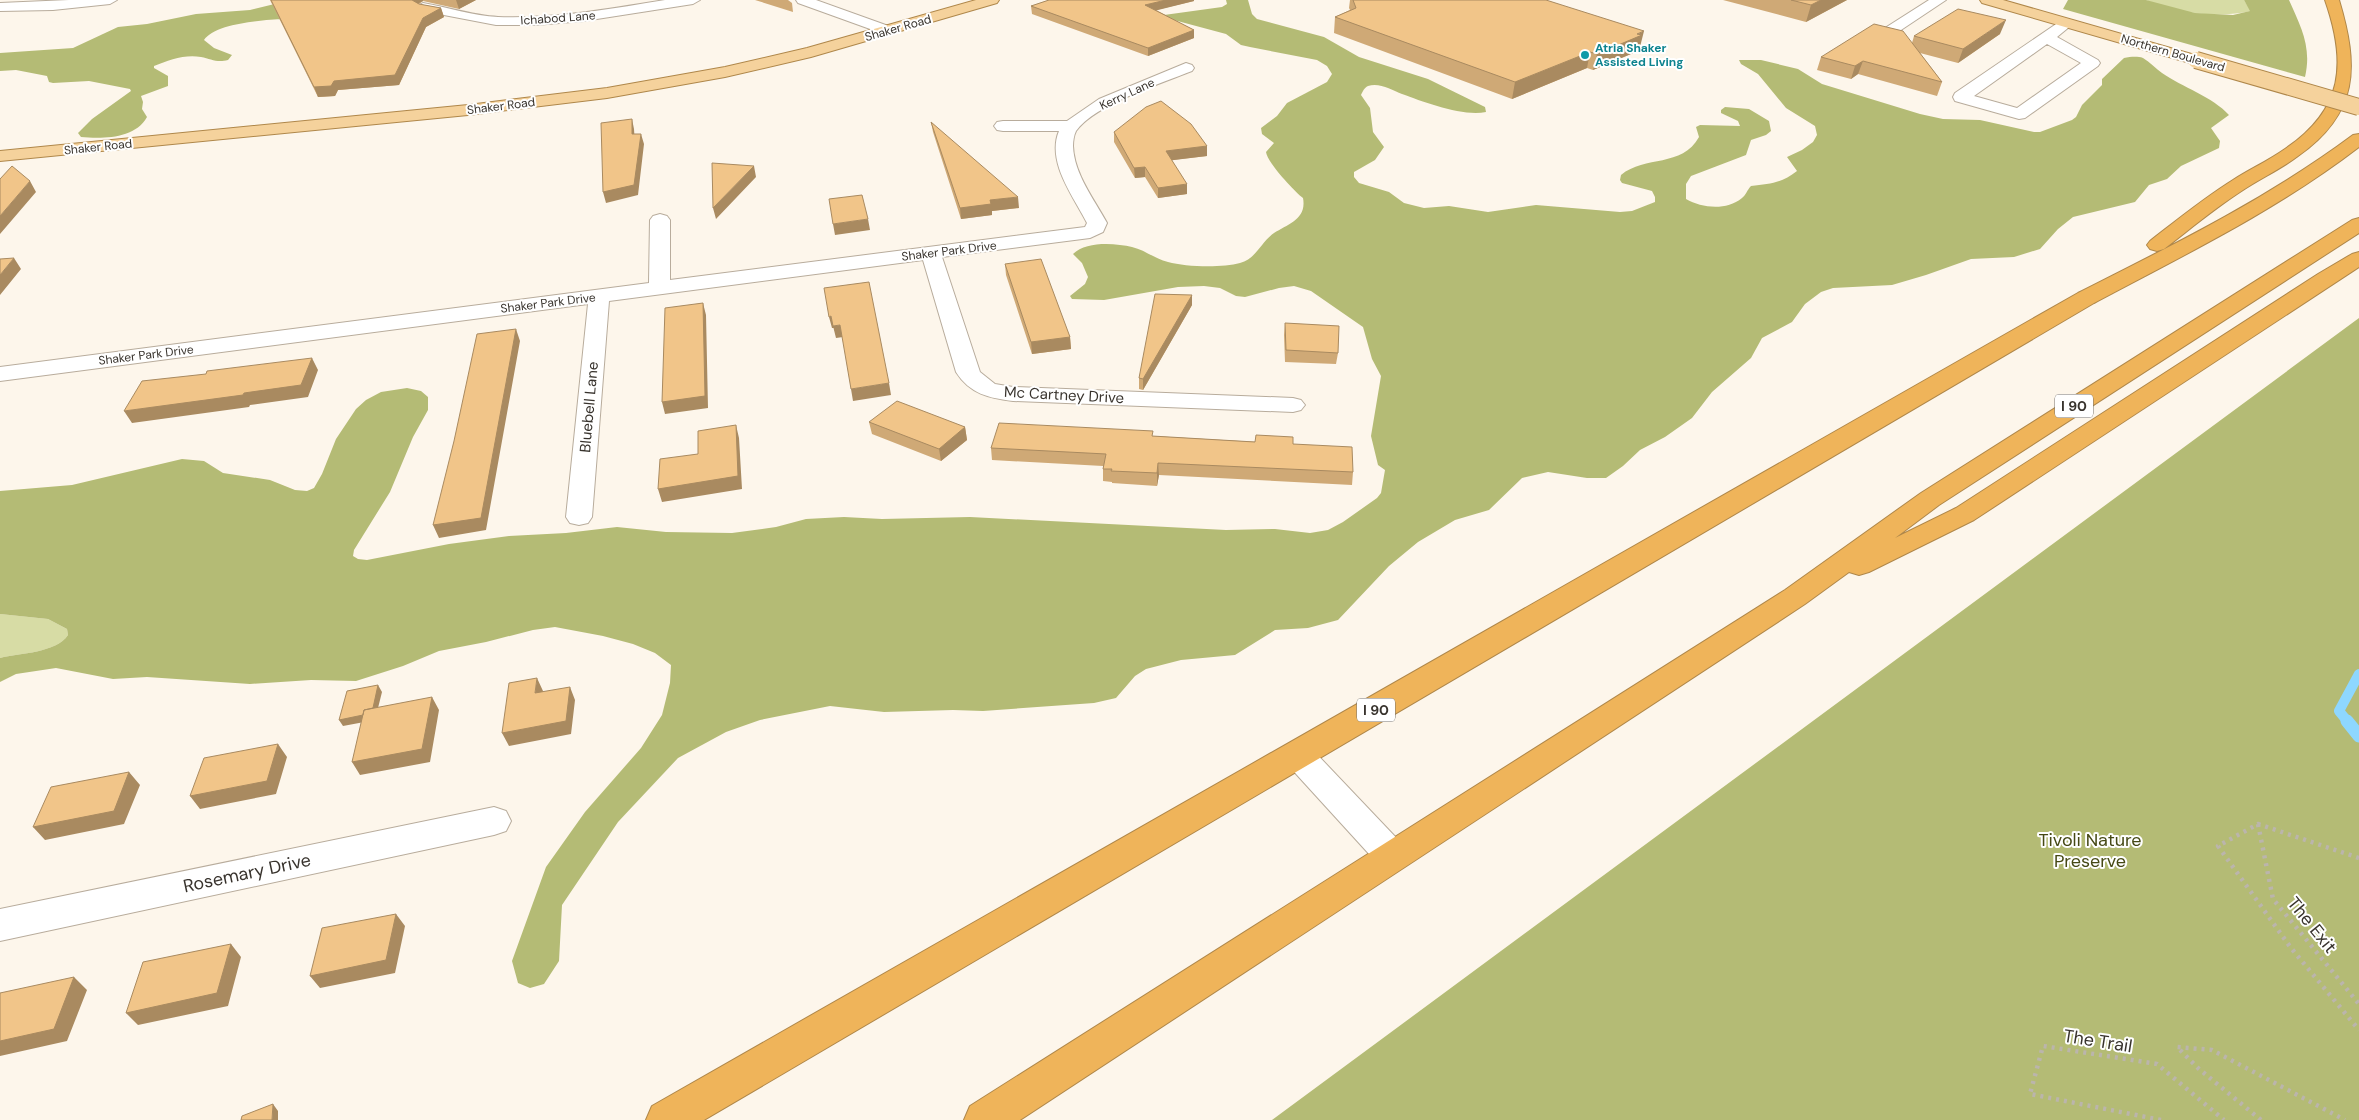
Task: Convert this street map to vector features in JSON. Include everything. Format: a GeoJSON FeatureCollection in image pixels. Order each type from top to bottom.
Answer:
{"type":"FeatureCollection","features":[{"type":"Feature","properties":{"kind":"highway"},"geometry":{"type":"LineString","coordinates":[[2086,298],[2231,190],[2293,152],[2319,130],[2337,110],[2349,90],[2353,62],[2346,26],[2332,0]]}},
{"type":"Feature","properties":{"kind":"highway","name":"I 90"},"geometry":{"type":"LineString","coordinates":[[666,1120],[2086,298],[2267,202],[2318,170],[2359,139]]}},
{"type":"Feature","properties":{"kind":"highway","name":"I 90"},"geometry":{"type":"LineString","coordinates":[[984,1120],[1795,597],[1930,499],[2359,224]]}},
{"type":"Feature","properties":{"kind":"highway"},"geometry":{"type":"LineString","coordinates":[[1795,597],[1965,514],[2359,258]]}},
{"type":"Feature","properties":{"kind":"main road","name":"Shaker Road"},"geometry":{"type":"LineString","coordinates":[[0,156],[430,114],[607,93],[725,72],[811,52],[992,0]]}},
{"type":"Feature","properties":{"kind":"main road","name":"Northern Boulevard"},"geometry":{"type":"LineString","coordinates":[[1987,0],[2359,107]]}},
{"type":"Feature","properties":{"kind":"street"},"geometry":{"type":"LineString","coordinates":[[0,7],[53,6],[110,0]]}},
{"type":"Feature","properties":{"kind":"street","name":"Ichabod Lane"},"geometry":{"type":"LineString","coordinates":[[423,7],[499,21],[525,22],[584,17],[693,0]]}},
{"type":"Feature","properties":{"kind":"street"},"geometry":{"type":"LineString","coordinates":[[803,0],[889,31]]}},
{"type":"Feature","properties":{"kind":"street"},"geometry":{"type":"LineString","coordinates":[[1890,32],[1939,0]]}},
{"type":"Feature","properties":{"kind":"street"},"geometry":{"type":"LineString","coordinates":[[2047,38],[2092,63],[2019,114],[1961,97],[2068,23]]}},
{"type":"Feature","properties":{"kind":"street","name":"Kerry Lane"},"geometry":{"type":"LineString","coordinates":[[1071,126],[1088,113],[1114,98],[1186,68]]}},
{"type":"Feature","properties":{"kind":"street"},"geometry":{"type":"LineString","coordinates":[[1003,126],[1071,126]]}},
{"type":"Feature","properties":{"kind":"street","name":"Shaker Park Drive"},"geometry":{"type":"LineString","coordinates":[[0,374],[1083,233],[1094,229],[1096,223],[1071,173],[1065,154],[1064,140],[1071,126]]}},
{"type":"Feature","properties":{"kind":"street"},"geometry":{"type":"LineString","coordinates":[[659,288],[660,220]]}},
{"type":"Feature","properties":{"kind":"street","name":"Mc Cartney Drive"},"geometry":{"type":"LineString","coordinates":[[931,254],[968,372],[974,381],[986,389],[1013,394],[1293,405]]}},
{"type":"Feature","properties":{"kind":"street","name":"Bluebell Lane"},"geometry":{"type":"LineString","coordinates":[[579,517],[599,296]]}},
{"type":"Feature","properties":{"kind":"street"},"geometry":{"type":"LineString","coordinates":[[1298,755],[1392,856]]}},
{"type":"Feature","properties":{"kind":"street","name":"Rosemary Drive"},"geometry":{"type":"LineString","coordinates":[[0,924],[494,821]]}},
{"type":"Feature","properties":{"kind":"path"},"geometry":{"type":"LineString","coordinates":[[2359,858],[2258,824],[2218,846],[2292,948],[2359,1030]]}},
{"type":"Feature","properties":{"kind":"path","name":"The Exit"},"geometry":{"type":"LineString","coordinates":[[2258,824],[2274,899],[2359,1004]]}},
{"type":"Feature","properties":{"kind":"path","name":"The Trail"},"geometry":{"type":"LineString","coordinates":[[2161,1120],[2030,1094],[2043,1046],[2157,1064],[2224,1120]]}},
{"type":"Feature","properties":{"kind":"path"},"geometry":{"type":"LineString","coordinates":[[2261,1120],[2199,1069],[2177,1047],[2212,1050],[2345,1120]]}},
{"type":"Feature","properties":{"kind":"green space"},"geometry":{"type":"Polygon","coordinates":[[[291,0],[283,19],[229,26],[210,34],[204,40],[214,48],[232,55],[228,60],[217,61],[189,56],[154,66],[154,68],[168,76],[168,86],[141,96],[143,102],[142,109],[147,117],[135,130],[126,134],[98,138],[81,137],[78,133],[92,119],[131,91],[130,89],[89,81],[53,83],[49,82],[47,76],[16,70],[0,71],[0,53],[73,48],[118,27],[147,24],[196,14],[250,10],[291,0]]]}},
{"type":"Feature","properties":{"kind":"green space"},"geometry":{"type":"Polygon","coordinates":[[[1226,0],[1248,0],[1252,14],[1257,19],[1324,37],[1359,57],[1428,79],[1485,107],[1486,112],[1455,111],[1432,105],[1381,86],[1368,86],[1363,91],[1361,95],[1370,108],[1373,132],[1384,147],[1375,160],[1354,172],[1354,177],[1359,183],[1389,192],[1404,203],[1424,208],[1449,206],[1488,212],[1536,205],[1620,212],[1632,211],[1655,202],[1655,197],[1652,191],[1622,183],[1620,180],[1621,175],[1641,165],[1683,153],[1692,147],[1699,137],[1696,127],[1700,125],[1740,126],[1738,121],[1721,113],[1721,110],[1725,107],[1749,109],[1769,121],[1771,131],[1766,135],[1751,140],[1746,155],[1691,176],[1686,184],[1686,199],[1714,207],[1736,202],[1743,197],[1751,186],[1775,182],[1797,171],[1787,157],[1813,142],[1817,135],[1815,126],[1786,108],[1758,74],[1741,64],[1739,60],[1761,60],[1798,69],[1822,84],[1920,114],[1943,119],[1980,120],[2040,132],[2076,117],[2082,105],[2102,85],[2102,79],[2124,58],[2138,57],[2143,58],[2170,78],[2206,97],[2229,115],[2211,128],[2220,141],[2219,148],[2181,166],[2167,179],[2149,185],[2135,202],[2073,217],[2058,229],[2040,249],[2014,257],[1971,259],[1892,285],[1833,288],[1821,292],[1805,304],[1792,322],[1762,338],[1751,358],[1712,392],[1692,418],[1665,437],[1640,450],[1623,466],[1606,478],[1587,478],[1548,472],[1522,478],[1489,510],[1455,520],[1418,542],[1389,566],[1338,620],[1308,628],[1275,630],[1235,655],[1181,660],[1146,669],[1135,676],[1116,698],[1094,703],[983,711],[884,712],[830,706],[760,720],[726,732],[678,758],[618,822],[562,905],[559,961],[544,984],[530,988],[518,983],[512,961],[546,867],[585,812],[641,748],[662,715],[670,683],[671,665],[655,653],[633,644],[603,636],[555,627],[533,630],[439,651],[403,666],[356,681],[311,680],[250,684],[147,677],[113,679],[56,668],[16,674],[0,682],[0,658],[46,649],[62,641],[68,635],[67,629],[48,619],[0,614],[0,491],[72,485],[182,459],[204,461],[223,473],[270,480],[295,490],[307,491],[314,488],[322,474],[336,439],[356,409],[366,400],[381,392],[407,388],[421,391],[428,397],[428,410],[413,437],[390,492],[354,550],[353,556],[358,559],[367,560],[449,544],[509,536],[566,533],[617,527],[666,532],[732,533],[776,527],[806,519],[844,517],[882,519],[970,517],[1226,530],[1275,529],[1310,533],[1328,530],[1343,522],[1377,498],[1381,493],[1385,470],[1378,465],[1371,436],[1381,376],[1372,359],[1363,327],[1311,291],[1294,286],[1245,297],[1236,296],[1220,288],[1204,286],[1178,287],[1104,300],[1072,299],[1070,296],[1085,284],[1088,277],[1082,263],[1073,254],[1085,247],[1109,244],[1137,248],[1163,261],[1176,264],[1232,265],[1250,258],[1269,237],[1290,224],[1302,211],[1303,198],[1282,176],[1268,157],[1266,152],[1274,143],[1262,134],[1261,128],[1277,116],[1287,103],[1327,82],[1332,74],[1327,66],[1317,60],[1241,45],[1226,34],[1170,19],[1164,15],[1222,7],[1227,4],[1226,0]]]}},
{"type":"Feature","properties":{"kind":"green space"},"geometry":{"type":"Polygon","coordinates":[[[2068,0],[2146,0],[2195,13],[2233,15],[2250,11],[2244,0],[2289,0],[2304,37],[2307,56],[2305,77],[2063,9],[2068,0]]]}},
{"type":"Feature","properties":{"kind":"green space"},"geometry":{"type":"Polygon","coordinates":[[[2146,0],[2244,0],[2251,11],[2226,14],[2198,13],[2170,9],[2146,0]]]}},
{"type":"Feature","properties":{"kind":"green space","name":"Tivoli Nature Preserve"},"geometry":{"type":"Polygon","coordinates":[[[2359,318],[2359,1120],[1272,1120],[2359,318]]]}},
{"type":"Feature","properties":{"kind":"green space"},"geometry":{"type":"Polygon","coordinates":[[[0,614],[48,619],[67,629],[68,635],[62,641],[46,649],[0,658],[0,614]]]}},
{"type":"Feature","properties":{"kind":"building"},"geometry":{"type":"Polygon","coordinates":[[[271,0],[412,0],[419,4],[441,8],[423,18],[395,75],[334,81],[331,86],[314,87],[271,0]]]}},
{"type":"Feature","properties":{"kind":"building"},"geometry":{"type":"Polygon","coordinates":[[[1049,0],[1166,0],[1145,5],[1194,30],[1148,48],[1031,6],[1049,0]]]}},
{"type":"Feature","properties":{"kind":"building"},"geometry":{"type":"Polygon","coordinates":[[[1353,0],[1546,0],[1644,31],[1637,34],[1642,35],[1597,54],[1590,52],[1515,82],[1335,17],[1356,8],[1353,0]]]}},
{"type":"Feature","properties":{"kind":"building"},"geometry":{"type":"Polygon","coordinates":[[[1791,0],[1821,0],[1811,5],[1791,0]]]}},
{"type":"Feature","properties":{"kind":"building"},"geometry":{"type":"Polygon","coordinates":[[[1958,9],[2006,20],[1963,49],[1914,36],[1958,9]]]}},
{"type":"Feature","properties":{"kind":"building"},"geometry":{"type":"Polygon","coordinates":[[[1874,24],[1903,31],[1942,82],[1863,61],[1855,66],[1821,57],[1874,24]]]}},
{"type":"Feature","properties":{"kind":"building"},"geometry":{"type":"Polygon","coordinates":[[[1161,101],[1191,124],[1207,146],[1166,151],[1187,184],[1158,188],[1145,167],[1134,168],[1114,132],[1146,107],[1161,101]]]}},
{"type":"Feature","properties":{"kind":"building"},"geometry":{"type":"Polygon","coordinates":[[[632,119],[632,134],[641,134],[634,185],[603,192],[601,123],[632,119]]]}},
{"type":"Feature","properties":{"kind":"building"},"geometry":{"type":"Polygon","coordinates":[[[931,122],[1018,197],[990,200],[991,204],[960,208],[931,122]]]}},
{"type":"Feature","properties":{"kind":"building"},"geometry":{"type":"Polygon","coordinates":[[[712,163],[754,166],[713,208],[712,163]]]}},
{"type":"Feature","properties":{"kind":"building"},"geometry":{"type":"Polygon","coordinates":[[[12,166],[30,181],[0,216],[0,179],[12,166]]]}},
{"type":"Feature","properties":{"kind":"building"},"geometry":{"type":"Polygon","coordinates":[[[862,195],[868,219],[833,224],[829,199],[862,195]]]}},
{"type":"Feature","properties":{"kind":"building"},"geometry":{"type":"Polygon","coordinates":[[[14,258],[0,275],[0,259],[14,258]]]}},
{"type":"Feature","properties":{"kind":"building"},"geometry":{"type":"Polygon","coordinates":[[[1041,259],[1070,337],[1031,342],[1005,264],[1041,259]]]}},
{"type":"Feature","properties":{"kind":"building"},"geometry":{"type":"Polygon","coordinates":[[[869,282],[889,383],[851,389],[840,325],[833,326],[831,316],[829,317],[824,288],[869,282]]]}},
{"type":"Feature","properties":{"kind":"building"},"geometry":{"type":"Polygon","coordinates":[[[1155,294],[1192,295],[1143,379],[1139,378],[1155,294]]]}},
{"type":"Feature","properties":{"kind":"building"},"geometry":{"type":"Polygon","coordinates":[[[703,303],[705,396],[662,402],[665,308],[703,303]]]}},
{"type":"Feature","properties":{"kind":"building"},"geometry":{"type":"Polygon","coordinates":[[[1285,323],[1339,326],[1338,353],[1286,350],[1285,323]]]}},
{"type":"Feature","properties":{"kind":"building"},"geometry":{"type":"Polygon","coordinates":[[[516,329],[481,518],[433,525],[454,441],[477,334],[516,329]]]}},
{"type":"Feature","properties":{"kind":"building"},"geometry":{"type":"Polygon","coordinates":[[[312,358],[301,385],[124,411],[142,381],[206,374],[207,371],[312,358]]]}},
{"type":"Feature","properties":{"kind":"building"},"geometry":{"type":"Polygon","coordinates":[[[897,401],[965,427],[939,449],[869,422],[897,401]]]}},
{"type":"Feature","properties":{"kind":"building"},"geometry":{"type":"Polygon","coordinates":[[[999,423],[1153,431],[1152,436],[1255,442],[1256,435],[1293,437],[1293,444],[1352,447],[1353,472],[1158,463],[1157,473],[1111,471],[1112,469],[1103,469],[1106,454],[991,448],[999,423]]]}},
{"type":"Feature","properties":{"kind":"building"},"geometry":{"type":"Polygon","coordinates":[[[736,425],[738,476],[658,489],[660,459],[698,454],[698,431],[736,425]]]}},
{"type":"Feature","properties":{"kind":"building"},"geometry":{"type":"Polygon","coordinates":[[[537,678],[535,693],[570,687],[566,721],[502,733],[509,683],[537,678]]]}},
{"type":"Feature","properties":{"kind":"building"},"geometry":{"type":"Polygon","coordinates":[[[378,685],[373,708],[364,710],[363,715],[339,720],[347,691],[378,685]]]}},
{"type":"Feature","properties":{"kind":"building"},"geometry":{"type":"Polygon","coordinates":[[[432,697],[422,749],[352,762],[364,710],[432,697]]]}},
{"type":"Feature","properties":{"kind":"building"},"geometry":{"type":"Polygon","coordinates":[[[278,744],[267,781],[190,796],[204,758],[278,744]]]}},
{"type":"Feature","properties":{"kind":"building"},"geometry":{"type":"Polygon","coordinates":[[[129,772],[114,811],[33,827],[51,787],[129,772]]]}},
{"type":"Feature","properties":{"kind":"building"},"geometry":{"type":"Polygon","coordinates":[[[396,914],[386,960],[310,976],[322,928],[396,914]]]}},
{"type":"Feature","properties":{"kind":"building"},"geometry":{"type":"Polygon","coordinates":[[[231,944],[217,993],[126,1013],[143,962],[231,944]]]}},
{"type":"Feature","properties":{"kind":"building"},"geometry":{"type":"Polygon","coordinates":[[[74,977],[54,1029],[0,1041],[0,993],[74,977]]]}},
{"type":"Feature","properties":{"kind":"building"},"geometry":{"type":"Polygon","coordinates":[[[273,1104],[272,1120],[241,1120],[242,1116],[273,1104]]]}},
{"type":"Feature","properties":{"kind":"waterway"},"geometry":{"type":"LineString","coordinates":[[2348,722],[2339,711],[2359,674]]}},
{"type":"Feature","properties":{"kind":"waterway"},"geometry":{"type":"LineString","coordinates":[[2347,721],[2359,736]]}},
{"type":"Feature","properties":{"kind":"place","name":"Atria Shaker Assisted Living"},"geometry":{"type":"Point","coordinates":[1585,55]}}]}
